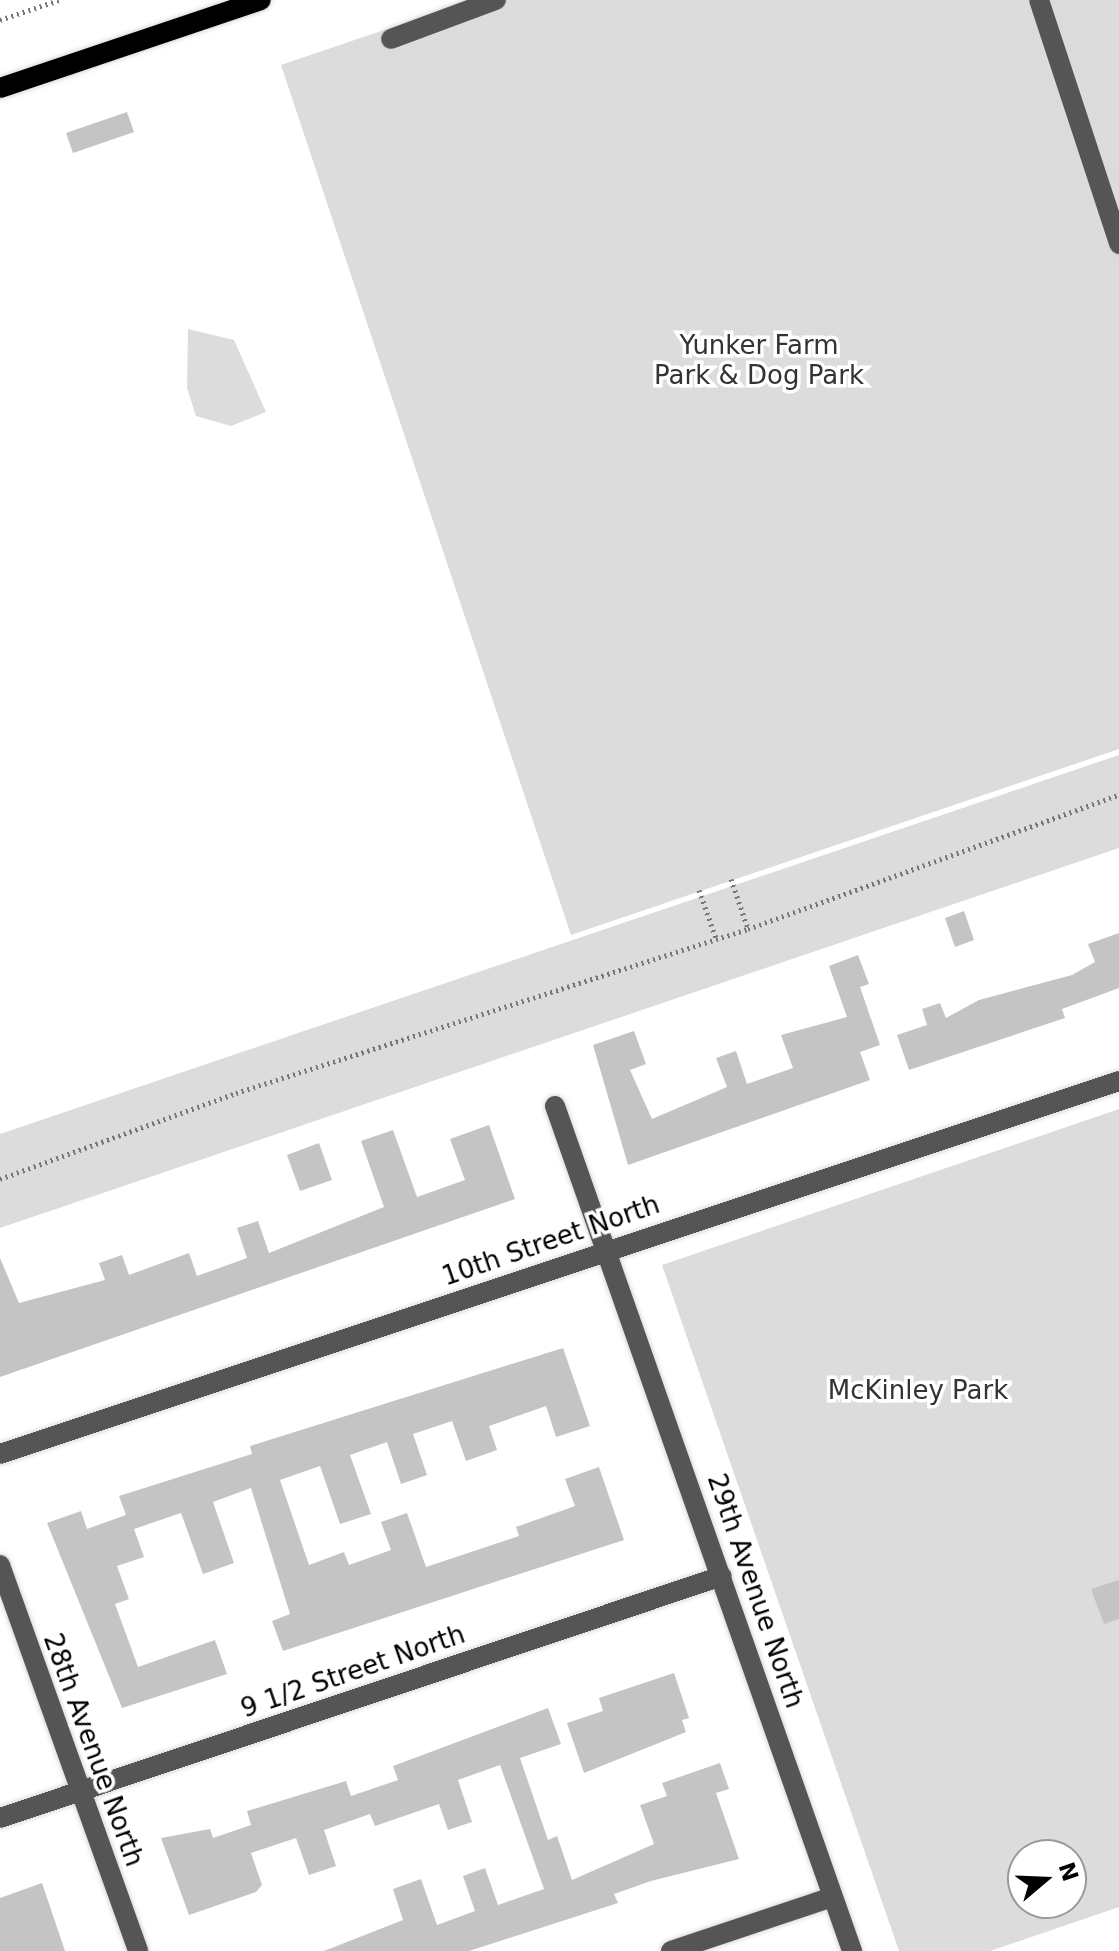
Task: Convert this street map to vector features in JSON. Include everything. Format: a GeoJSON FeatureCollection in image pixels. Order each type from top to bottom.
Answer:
{"type":"FeatureCollection","features":[{"type":"Feature","properties":{"kind":"main road"},"geometry":{"type":"LineString","coordinates":[[0,88],[261,0]]}},
{"type":"Feature","properties":{"kind":"street"},"geometry":{"type":"LineString","coordinates":[[391,39],[496,0]]}},
{"type":"Feature","properties":{"kind":"street"},"geometry":{"type":"LineString","coordinates":[[1039,0],[1119,244]]}},
{"type":"Feature","properties":{"kind":"street","name":"10th Street North"},"geometry":{"type":"LineString","coordinates":[[0,1454],[606,1249],[1119,1081]]}},
{"type":"Feature","properties":{"kind":"street","name":"29th Avenue North"},"geometry":{"type":"LineString","coordinates":[[555,1106],[852,1951]]}},
{"type":"Feature","properties":{"kind":"street","name":"28th Avenue North"},"geometry":{"type":"LineString","coordinates":[[0,1565],[138,1951]]}},
{"type":"Feature","properties":{"kind":"street","name":"9 1/2 Street North"},"geometry":{"type":"LineString","coordinates":[[0,1818],[722,1576]]}},
{"type":"Feature","properties":{"kind":"street"},"geometry":{"type":"LineString","coordinates":[[671,1951],[832,1897]]}},
{"type":"Feature","properties":{"kind":"path"},"geometry":{"type":"LineString","coordinates":[[0,20],[59,0]]}},
{"type":"Feature","properties":{"kind":"path"},"geometry":{"type":"LineString","coordinates":[[0,1179],[236,1093],[748,929],[1119,795]]}},
{"type":"Feature","properties":{"kind":"path"},"geometry":{"type":"LineString","coordinates":[[731,879],[748,929]]}},
{"type":"Feature","properties":{"kind":"path"},"geometry":{"type":"LineString","coordinates":[[699,890],[716,938]]}},
{"type":"Feature","properties":{"kind":"green space","name":"Yunker Farm Park & Dog Park"},"geometry":{"type":"Polygon","coordinates":[[[472,0],[1119,0],[1119,749],[571,935],[281,65],[472,0]]]}},
{"type":"Feature","properties":{"kind":"green space"},"geometry":{"type":"Polygon","coordinates":[[[188,329],[234,340],[266,412],[231,426],[196,416],[187,388],[188,329]]]}},
{"type":"Feature","properties":{"kind":"green space"},"geometry":{"type":"Polygon","coordinates":[[[1119,755],[1119,848],[0,1228],[0,1134],[1119,755]]]}},
{"type":"Feature","properties":{"kind":"green space","name":"McKinley Park"},"geometry":{"type":"Polygon","coordinates":[[[1119,1109],[1119,1907],[1087,1918],[1087,1839],[1007,1839],[1007,1919],[1084,1919],[990,1951],[899,1951],[662,1265],[1119,1109]]]}},
{"type":"Feature","properties":{"kind":"building"},"geometry":{"type":"Polygon","coordinates":[[[127,112],[134,132],[73,153],[66,133],[127,112]]]}},
{"type":"Feature","properties":{"kind":"building"},"geometry":{"type":"Polygon","coordinates":[[[964,911],[974,940],[955,947],[945,918],[964,911]]]}},
{"type":"Feature","properties":{"kind":"building"},"geometry":{"type":"Polygon","coordinates":[[[1119,933],[1119,988],[1062,1009],[1065,1018],[909,1070],[897,1035],[927,1025],[922,1009],[940,1003],[946,1018],[979,1000],[1072,975],[1095,962],[1088,944],[1119,933]]]}},
{"type":"Feature","properties":{"kind":"building"},"geometry":{"type":"Polygon","coordinates":[[[858,955],[869,984],[860,987],[880,1045],[860,1052],[870,1080],[628,1165],[593,1045],[634,1031],[646,1064],[630,1070],[652,1119],[727,1087],[716,1058],[736,1051],[747,1084],[793,1068],[781,1035],[847,1017],[829,966],[858,955]]]}},
{"type":"Feature","properties":{"kind":"building"},"geometry":{"type":"Polygon","coordinates":[[[489,1125],[515,1199],[0,1377],[0,1258],[19,1303],[105,1280],[99,1263],[122,1255],[129,1275],[189,1253],[197,1276],[247,1258],[237,1228],[258,1221],[269,1253],[384,1207],[361,1141],[393,1130],[417,1197],[465,1180],[450,1139],[489,1125]]]}},
{"type":"Feature","properties":{"kind":"building"},"geometry":{"type":"Polygon","coordinates":[[[319,1143],[332,1180],[300,1191],[287,1155],[319,1143]]]}},
{"type":"Feature","properties":{"kind":"building"},"geometry":{"type":"Polygon","coordinates":[[[563,1348],[590,1426],[556,1437],[546,1406],[489,1426],[497,1450],[466,1461],[452,1421],[413,1434],[427,1475],[401,1484],[387,1442],[350,1455],[371,1514],[340,1524],[320,1466],[280,1480],[309,1565],[344,1552],[349,1565],[391,1550],[381,1522],[407,1513],[426,1567],[519,1536],[516,1527],[575,1506],[565,1479],[599,1467],[624,1540],[283,1651],[272,1621],[290,1614],[251,1488],[213,1502],[234,1563],[203,1574],[181,1513],[134,1529],[144,1557],[117,1566],[129,1599],[115,1604],[138,1667],[215,1640],[227,1674],[122,1708],[47,1523],[81,1511],[87,1529],[126,1515],[119,1496],[252,1454],[250,1446],[563,1348]]]}},
{"type":"Feature","properties":{"kind":"building"},"geometry":{"type":"Polygon","coordinates":[[[1119,1580],[1119,1619],[1104,1624],[1091,1589],[1119,1580]]]}},
{"type":"Feature","properties":{"kind":"building"},"geometry":{"type":"Polygon","coordinates":[[[674,1673],[689,1718],[682,1720],[686,1732],[584,1773],[567,1723],[603,1711],[599,1698],[674,1673]]]}},
{"type":"Feature","properties":{"kind":"building"},"geometry":{"type":"Polygon","coordinates":[[[548,1708],[561,1744],[520,1758],[548,1840],[557,1836],[572,1880],[654,1844],[640,1805],[667,1796],[662,1783],[720,1763],[729,1789],[716,1793],[739,1859],[651,1881],[614,1894],[618,1903],[469,1951],[324,1951],[403,1920],[393,1889],[421,1879],[437,1925],[475,1911],[463,1876],[485,1868],[498,1905],[544,1889],[500,1765],[458,1780],[472,1822],[448,1830],[439,1804],[375,1826],[370,1814],[324,1830],[336,1866],[309,1875],[296,1838],[251,1853],[262,1885],[256,1892],[189,1915],[161,1838],[210,1829],[213,1838],[251,1825],[247,1811],[346,1781],[351,1796],[398,1780],[393,1766],[548,1708]]]}},
{"type":"Feature","properties":{"kind":"building"},"geometry":{"type":"Polygon","coordinates":[[[42,1883],[65,1951],[0,1951],[0,1898],[42,1883]]]}}]}
